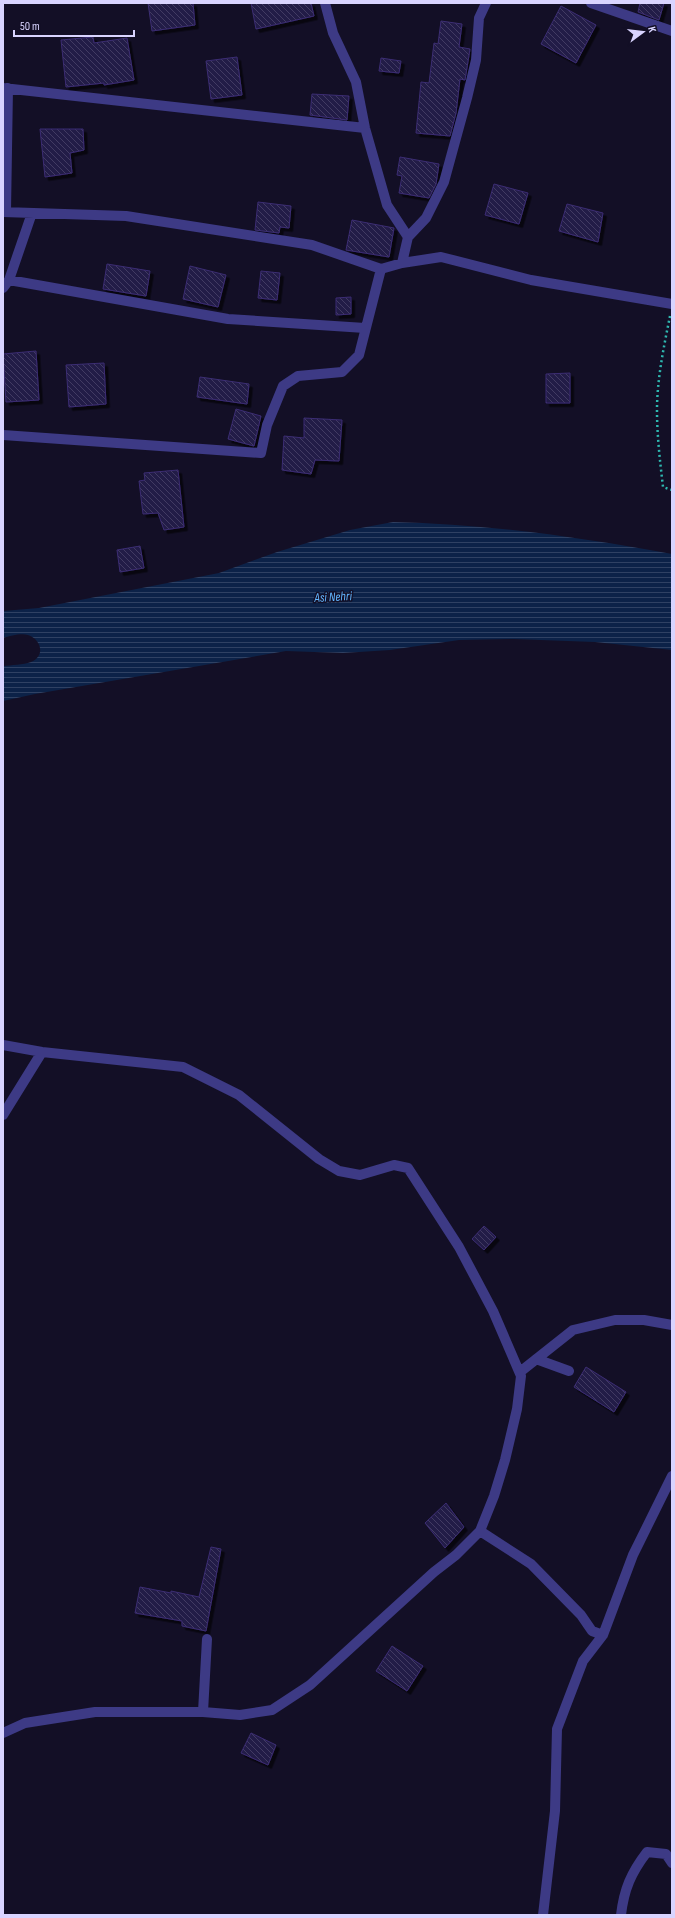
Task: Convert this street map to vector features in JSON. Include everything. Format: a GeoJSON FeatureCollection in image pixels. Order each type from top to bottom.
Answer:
{"type":"FeatureCollection","features":[{"type":"Feature","properties":{"kind":"street"},"geometry":{"type":"LineString","coordinates":[[325,3],[333,33],[356,82],[365,128],[387,205],[408,238]]}},
{"type":"Feature","properties":{"kind":"street"},"geometry":{"type":"LineString","coordinates":[[402,263],[408,238],[426,218],[444,182],[476,60],[479,18],[486,3]]}},
{"type":"Feature","properties":{"kind":"street"},"geometry":{"type":"LineString","coordinates":[[591,3],[672,31]]}},
{"type":"Feature","properties":{"kind":"street"},"geometry":{"type":"LineString","coordinates":[[365,128],[6,88],[5,211],[126,216],[312,245],[381,269],[402,263],[441,257],[531,280],[672,304]]}},
{"type":"Feature","properties":{"kind":"street"},"geometry":{"type":"LineString","coordinates":[[32,213],[6,284],[228,319],[365,328]]}},
{"type":"Feature","properties":{"kind":"street"},"geometry":{"type":"LineString","coordinates":[[3,435],[261,453],[267,425],[283,386],[298,376],[342,372],[358,355],[381,269]]}},
{"type":"Feature","properties":{"kind":"street"},"geometry":{"type":"LineString","coordinates":[[3,1044],[42,1052],[183,1067],[239,1095],[319,1159],[339,1171],[360,1175],[394,1164],[408,1168],[459,1248],[493,1311],[521,1376],[519,1398],[505,1460],[494,1496],[480,1531],[456,1555],[434,1572],[310,1685],[272,1710],[240,1715],[203,1712],[95,1712],[25,1723],[3,1733]]}},
{"type":"Feature","properties":{"kind":"street"},"geometry":{"type":"LineString","coordinates":[[3,1115],[42,1052]]}},
{"type":"Feature","properties":{"kind":"street"},"geometry":{"type":"LineString","coordinates":[[520,1372],[573,1330],[615,1320],[644,1320],[672,1325]]}},
{"type":"Feature","properties":{"kind":"street"},"geometry":{"type":"LineString","coordinates":[[536,1359],[569,1371]]}},
{"type":"Feature","properties":{"kind":"street"},"geometry":{"type":"LineString","coordinates":[[543,1915],[555,1811],[557,1729],[583,1660],[603,1635],[633,1555],[672,1476]]}},
{"type":"Feature","properties":{"kind":"street"},"geometry":{"type":"LineString","coordinates":[[480,1531],[530,1564],[581,1615],[592,1631],[603,1635]]}},
{"type":"Feature","properties":{"kind":"street"},"geometry":{"type":"LineString","coordinates":[[203,1712],[208,1639]]}},
{"type":"Feature","properties":{"kind":"street"},"geometry":{"type":"LineString","coordinates":[[621,1915],[628,1881],[637,1865],[647,1852],[666,1854],[672,1863]]}},
{"type":"Feature","properties":{"kind":"path"},"geometry":{"type":"LineString","coordinates":[[672,304],[662,354],[657,409],[659,450],[664,487],[672,490]]}},
{"type":"Feature","properties":{"kind":"water","name":"Asi Nehri"},"geometry":{"type":"Polygon","coordinates":[[[393,522],[463,525],[533,532],[672,554],[672,650],[595,642],[514,639],[459,640],[390,650],[343,653],[286,651],[35,694],[3,701],[3,666],[31,662],[39,656],[40,648],[36,640],[25,634],[3,638],[3,611],[39,608],[219,573],[277,552],[350,530],[393,522]]]}},
{"type":"Feature","properties":{"kind":"building"},"geometry":{"type":"Polygon","coordinates":[[[148,3],[193,3],[195,25],[152,31],[148,3]]]}},
{"type":"Feature","properties":{"kind":"building"},"geometry":{"type":"Polygon","coordinates":[[[251,3],[311,3],[314,16],[256,29],[251,3]]]}},
{"type":"Feature","properties":{"kind":"building"},"geometry":{"type":"Polygon","coordinates":[[[640,3],[664,3],[659,20],[638,12],[640,3]]]}},
{"type":"Feature","properties":{"kind":"building"},"geometry":{"type":"Polygon","coordinates":[[[561,6],[596,25],[576,63],[541,44],[561,6]]]}},
{"type":"Feature","properties":{"kind":"building"},"geometry":{"type":"Polygon","coordinates":[[[441,21],[462,24],[459,47],[470,49],[465,80],[460,79],[456,113],[450,136],[416,133],[421,82],[429,83],[434,43],[438,44],[441,21]]]}},
{"type":"Feature","properties":{"kind":"building"},"geometry":{"type":"Polygon","coordinates":[[[93,37],[94,43],[127,38],[134,80],[104,85],[104,83],[66,87],[61,40],[93,37]]]}},
{"type":"Feature","properties":{"kind":"building"},"geometry":{"type":"Polygon","coordinates":[[[237,57],[242,95],[211,99],[206,61],[237,57]]]}},
{"type":"Feature","properties":{"kind":"building"},"geometry":{"type":"Polygon","coordinates":[[[381,58],[401,61],[399,73],[379,71],[381,58]]]}},
{"type":"Feature","properties":{"kind":"building"},"geometry":{"type":"Polygon","coordinates":[[[312,94],[349,96],[347,120],[310,115],[312,94]]]}},
{"type":"Feature","properties":{"kind":"building"},"geometry":{"type":"Polygon","coordinates":[[[40,129],[83,129],[84,150],[70,153],[72,173],[45,177],[40,129]]]}},
{"type":"Feature","properties":{"kind":"building"},"geometry":{"type":"Polygon","coordinates":[[[400,157],[439,164],[436,184],[429,198],[399,193],[402,176],[397,175],[400,157]]]}},
{"type":"Feature","properties":{"kind":"building"},"geometry":{"type":"Polygon","coordinates":[[[494,184],[528,193],[519,224],[485,215],[494,184]]]}},
{"type":"Feature","properties":{"kind":"building"},"geometry":{"type":"Polygon","coordinates":[[[258,202],[291,206],[289,228],[280,227],[279,233],[255,230],[258,202]]]}},
{"type":"Feature","properties":{"kind":"building"},"geometry":{"type":"Polygon","coordinates":[[[567,204],[603,213],[598,242],[559,231],[567,204]]]}},
{"type":"Feature","properties":{"kind":"building"},"geometry":{"type":"Polygon","coordinates":[[[352,220],[394,228],[389,257],[346,250],[352,220]]]}},
{"type":"Feature","properties":{"kind":"building"},"geometry":{"type":"Polygon","coordinates":[[[107,264],[150,271],[146,296],[103,289],[107,264]]]}},
{"type":"Feature","properties":{"kind":"building"},"geometry":{"type":"Polygon","coordinates":[[[190,266],[226,275],[218,307],[183,299],[190,266]]]}},
{"type":"Feature","properties":{"kind":"building"},"geometry":{"type":"Polygon","coordinates":[[[261,271],[280,273],[277,300],[258,298],[261,271]]]}},
{"type":"Feature","properties":{"kind":"building"},"geometry":{"type":"Polygon","coordinates":[[[351,297],[351,314],[336,315],[336,298],[351,297]]]}},
{"type":"Feature","properties":{"kind":"building"},"geometry":{"type":"Polygon","coordinates":[[[36,351],[39,400],[6,402],[3,354],[36,351]]]}},
{"type":"Feature","properties":{"kind":"building"},"geometry":{"type":"Polygon","coordinates":[[[104,363],[106,404],[69,407],[66,365],[104,363]]]}},
{"type":"Feature","properties":{"kind":"building"},"geometry":{"type":"Polygon","coordinates":[[[570,373],[570,403],[546,403],[546,374],[570,373]]]}},
{"type":"Feature","properties":{"kind":"building"},"geometry":{"type":"Polygon","coordinates":[[[200,377],[249,384],[247,404],[197,397],[200,377]]]}},
{"type":"Feature","properties":{"kind":"building"},"geometry":{"type":"Polygon","coordinates":[[[236,409],[261,416],[254,446],[228,439],[236,409]]]}},
{"type":"Feature","properties":{"kind":"building"},"geometry":{"type":"Polygon","coordinates":[[[304,418],[342,420],[339,461],[315,460],[311,474],[282,470],[284,436],[304,438],[304,418]]]}},
{"type":"Feature","properties":{"kind":"building"},"geometry":{"type":"Polygon","coordinates":[[[178,470],[184,527],[164,530],[158,513],[143,514],[139,481],[145,480],[144,473],[178,470]]]}},
{"type":"Feature","properties":{"kind":"building"},"geometry":{"type":"Polygon","coordinates":[[[140,546],[144,568],[120,572],[117,550],[140,546]]]}},
{"type":"Feature","properties":{"kind":"building"},"geometry":{"type":"Polygon","coordinates":[[[484,1226],[496,1237],[484,1250],[472,1239],[484,1226]]]}},
{"type":"Feature","properties":{"kind":"building"},"geometry":{"type":"Polygon","coordinates":[[[586,1367],[626,1392],[614,1412],[574,1387],[586,1367]]]}},
{"type":"Feature","properties":{"kind":"building"},"geometry":{"type":"Polygon","coordinates":[[[446,1503],[464,1527],[445,1548],[425,1523],[446,1503]]]}},
{"type":"Feature","properties":{"kind":"building"},"geometry":{"type":"Polygon","coordinates":[[[211,1547],[221,1549],[206,1631],[182,1626],[182,1621],[135,1613],[140,1587],[171,1593],[171,1591],[199,1597],[211,1547]]]}},
{"type":"Feature","properties":{"kind":"building"},"geometry":{"type":"Polygon","coordinates":[[[392,1646],[423,1666],[407,1691],[376,1671],[392,1646]]]}},
{"type":"Feature","properties":{"kind":"building"},"geometry":{"type":"Polygon","coordinates":[[[251,1733],[276,1745],[268,1765],[241,1753],[251,1733]]]}}]}
